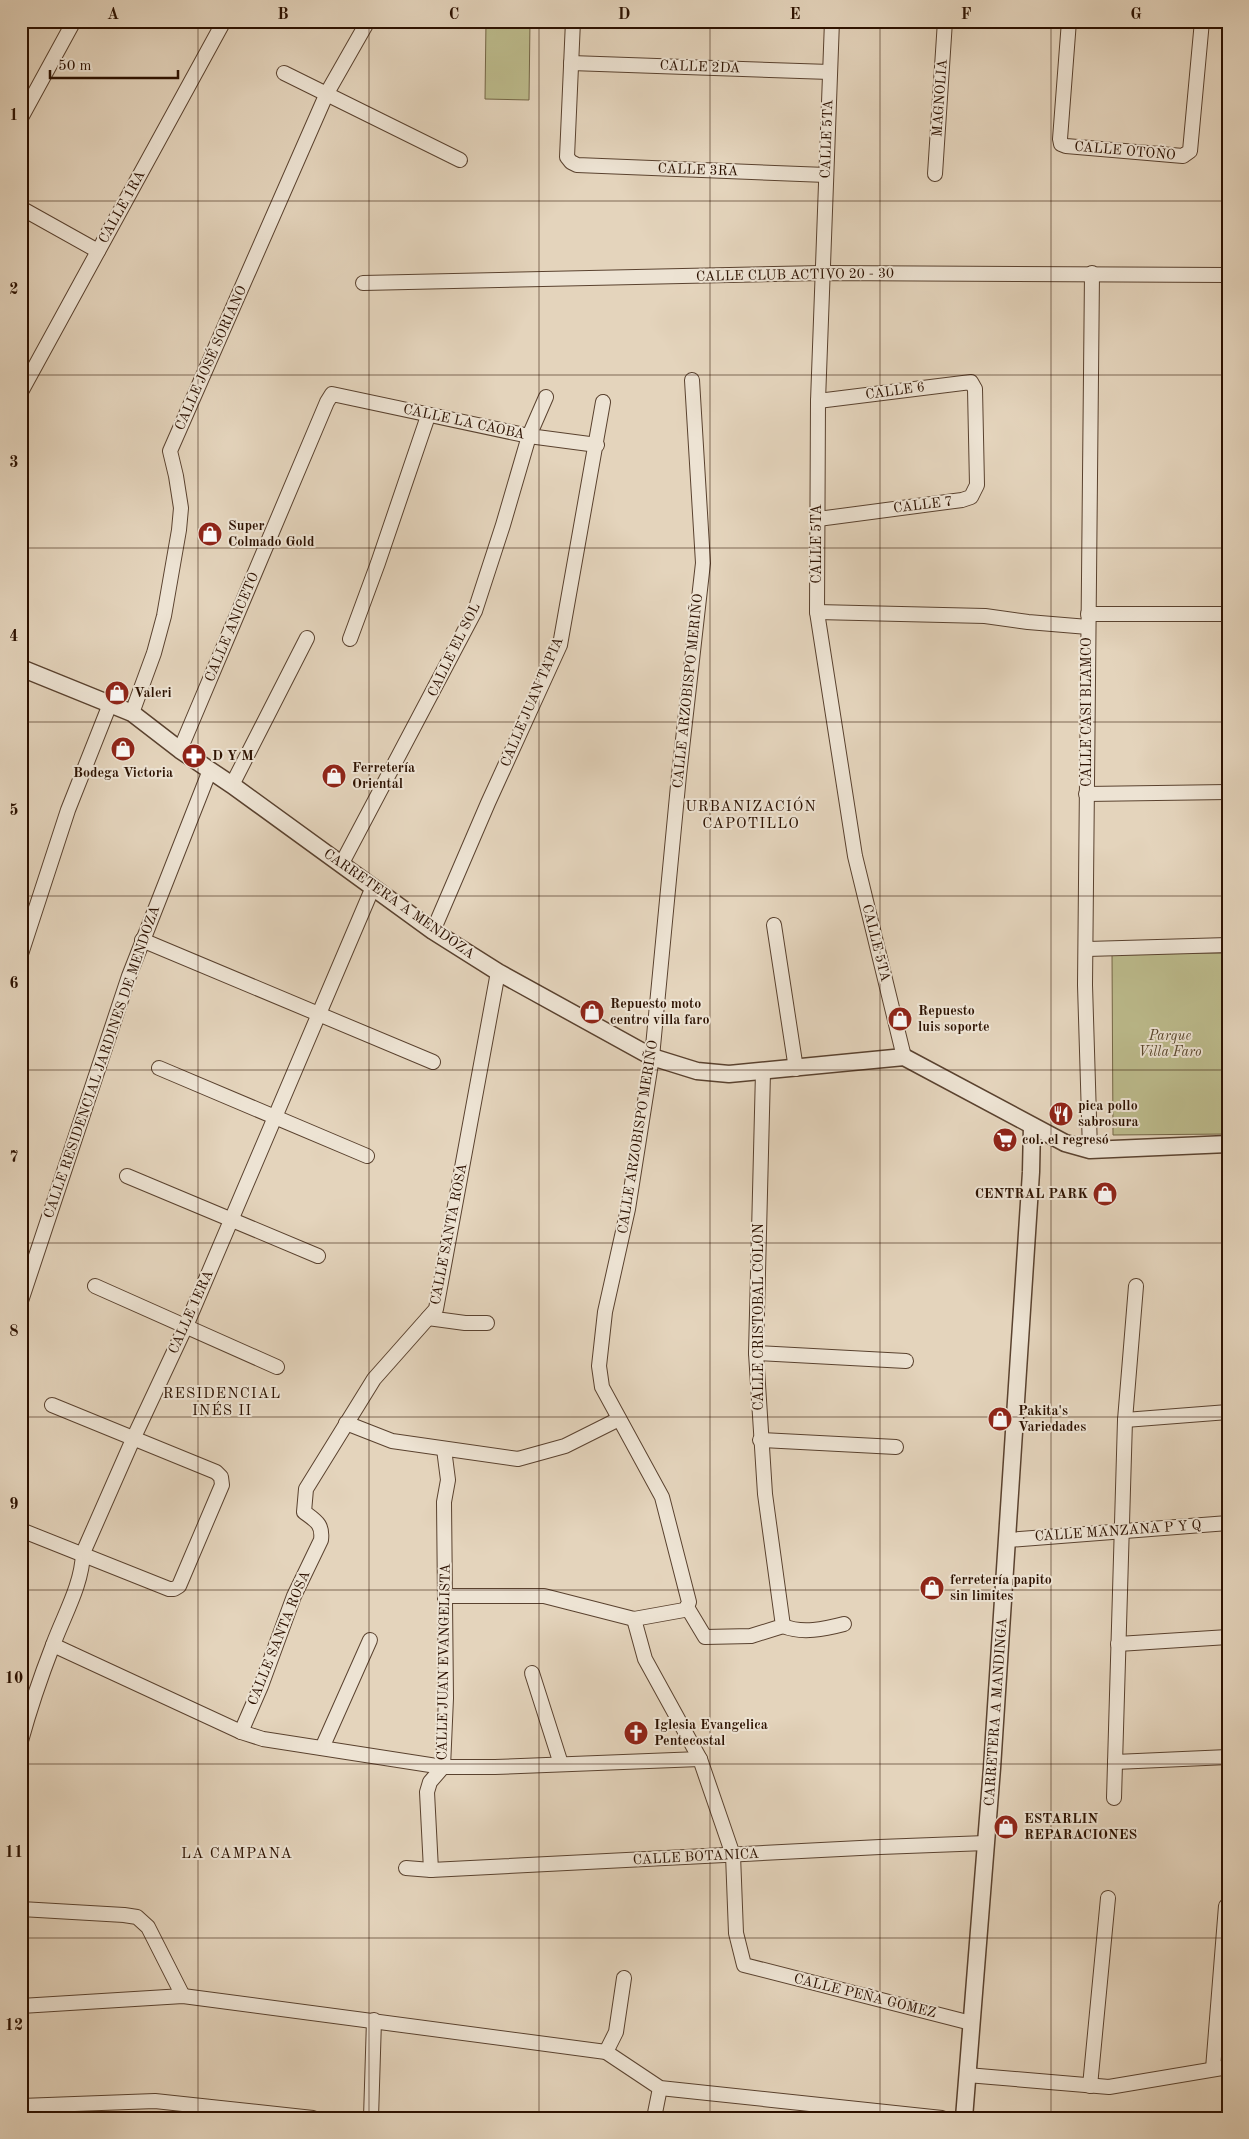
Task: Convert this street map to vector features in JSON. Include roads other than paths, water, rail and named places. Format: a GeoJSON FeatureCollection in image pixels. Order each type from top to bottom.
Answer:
{"type":"FeatureCollection","features":[{"type":"Feature","properties":{"kind":"street"},"geometry":{"type":"LineString","coordinates":[[21,118],[74,21]]}},
{"type":"Feature","properties":{"kind":"street","name":"CALLE 1RA"},"geometry":{"type":"LineString","coordinates":[[21,392],[224,21]]}},
{"type":"Feature","properties":{"kind":"street","name":"CALLE JOSÉ SORIANO"},"geometry":{"type":"LineString","coordinates":[[132,714],[154,653],[164,616],[179,530],[181,508],[170,451],[327,93],[368,21]]}},
{"type":"Feature","properties":{"kind":"street"},"geometry":{"type":"LineString","coordinates":[[571,63],[573,21]]}},
{"type":"Feature","properties":{"kind":"street","name":"CALLE 5TA"},"geometry":{"type":"LineString","coordinates":[[832,21],[818,401],[817,612],[855,856],[904,1057]]}},
{"type":"Feature","properties":{"kind":"street","name":"MAGNOLIA"},"geometry":{"type":"LineString","coordinates":[[935,174],[945,21]]}},
{"type":"Feature","properties":{"kind":"street","name":"CALLE OTOÑO"},"geometry":{"type":"LineString","coordinates":[[1069,21],[1060,139],[1062,144],[1066,146],[1184,156],[1188,155],[1190,151],[1202,21]]}},
{"type":"Feature","properties":{"kind":"street","name":"CALLE 2DA"},"geometry":{"type":"LineString","coordinates":[[571,63],[830,72]]}},
{"type":"Feature","properties":{"kind":"street","name":"CALLE 3RA"},"geometry":{"type":"LineString","coordinates":[[571,63],[567,157],[571,162],[587,165],[826,175]]}},
{"type":"Feature","properties":{"kind":"street"},"geometry":{"type":"LineString","coordinates":[[284,73],[460,160]]}},
{"type":"Feature","properties":{"kind":"street"},"geometry":{"type":"LineString","coordinates":[[21,208],[98,251]]}},
{"type":"Feature","properties":{"kind":"street","name":"CALLE CLUB ACTIVO 20 - 30"},"geometry":{"type":"LineString","coordinates":[[362,283],[822,273],[1228,275]]}},
{"type":"Feature","properties":{"kind":"street","name":"CALLE CASI BLAMCO"},"geometry":{"type":"LineString","coordinates":[[1090,1150],[1085,985],[1087,949],[1086,794],[1092,273]]}},
{"type":"Feature","properties":{"kind":"street","name":"CALLE ARZOBISPO MERIÑO"},"geometry":{"type":"LineString","coordinates":[[687,1607],[689,1602],[662,1497],[602,1387],[599,1366],[605,1312],[628,1209],[652,1057],[678,775],[703,563],[692,380]]}},
{"type":"Feature","properties":{"kind":"street","name":"CALLE 6"},"geometry":{"type":"LineString","coordinates":[[818,401],[972,382]]}},
{"type":"Feature","properties":{"kind":"street","name":"CALLE 7"},"geometry":{"type":"LineString","coordinates":[[818,518],[962,500],[971,497],[977,485],[975,389],[972,382]]}},
{"type":"Feature","properties":{"kind":"street","name":"CALLE LA CAOBA"},"geometry":{"type":"LineString","coordinates":[[332,394],[529,436],[597,445]]}},
{"type":"Feature","properties":{"kind":"street","name":"CALLE ANICETO"},"geometry":{"type":"LineString","coordinates":[[180,750],[332,394]]}},
{"type":"Feature","properties":{"kind":"street","name":"CALLE EL SOL"},"geometry":{"type":"LineString","coordinates":[[342,863],[475,610],[504,525],[529,436],[546,397]]}},
{"type":"Feature","properties":{"kind":"street","name":"CALLE JUAN TAPIA"},"geometry":{"type":"LineString","coordinates":[[434,931],[488,802],[560,645],[597,445],[603,402]]}},
{"type":"Feature","properties":{"kind":"street"},"geometry":{"type":"LineString","coordinates":[[350,639],[428,416]]}},
{"type":"Feature","properties":{"kind":"street"},"geometry":{"type":"LineString","coordinates":[[817,612],[985,616],[1028,622],[1228,614]]}},
{"type":"Feature","properties":{"kind":"street"},"geometry":{"type":"LineString","coordinates":[[232,785],[307,638]]}},
{"type":"Feature","properties":{"kind":"street","name":"CARRETERA A MENDOZA"},"geometry":{"type":"LineString","coordinates":[[21,668],[132,714],[180,750],[342,863],[434,931],[498,972],[652,1057],[697,1072],[729,1074],[904,1057]]}},
{"type":"Feature","properties":{"kind":"street"},"geometry":{"type":"LineString","coordinates":[[21,954],[68,810],[110,704]]}},
{"type":"Feature","properties":{"kind":"street","name":"CALLE RESIDENCIAL JARDINES DE MENDOZA"},"geometry":{"type":"LineString","coordinates":[[21,1301],[26,1271],[142,940],[210,770]]}},
{"type":"Feature","properties":{"kind":"street"},"geometry":{"type":"LineString","coordinates":[[1086,794],[1228,792]]}},
{"type":"Feature","properties":{"kind":"street","name":"CALLE 1ERA"},"geometry":{"type":"LineString","coordinates":[[21,1741],[26,1710],[82,1571],[83,1553],[186,1326],[373,887]]}},
{"type":"Feature","properties":{"kind":"street"},"geometry":{"type":"LineString","coordinates":[[774,926],[796,1068]]}},
{"type":"Feature","properties":{"kind":"street"},"geometry":{"type":"LineString","coordinates":[[142,940],[433,1062]]}},
{"type":"Feature","properties":{"kind":"street"},"geometry":{"type":"LineString","coordinates":[[1087,949],[1228,945]]}},
{"type":"Feature","properties":{"kind":"street","name":"CALLE SANTA ROSA"},"geometry":{"type":"LineString","coordinates":[[241,1732],[261,1686],[294,1596],[321,1540],[320,1523],[304,1512],[306,1490],[374,1379],[436,1309],[498,972]]}},
{"type":"Feature","properties":{"kind":"street"},"geometry":{"type":"LineString","coordinates":[[904,1057],[1065,1143],[1090,1150],[1228,1144]]}},
{"type":"Feature","properties":{"kind":"street"},"geometry":{"type":"LineString","coordinates":[[159,1068],[367,1156]]}},
{"type":"Feature","properties":{"kind":"street","name":"CALLE CRISTOBAL COLON"},"geometry":{"type":"LineString","coordinates":[[763,1072],[756,1353],[760,1440],[765,1494],[783,1626]]}},
{"type":"Feature","properties":{"kind":"street","name":"CARRETERA A MANDINGA"},"geometry":{"type":"LineString","coordinates":[[964,2118],[1008,1540],[1031,1172],[1032,1126]]}},
{"type":"Feature","properties":{"kind":"street"},"geometry":{"type":"LineString","coordinates":[[126,1176],[318,1256]]}},
{"type":"Feature","properties":{"kind":"street"},"geometry":{"type":"LineString","coordinates":[[95,1286],[277,1367]]}},
{"type":"Feature","properties":{"kind":"street"},"geometry":{"type":"LineString","coordinates":[[1114,1798],[1121,1530],[1126,1420],[1136,1286]]}},
{"type":"Feature","properties":{"kind":"street"},"geometry":{"type":"LineString","coordinates":[[428,1318],[465,1323],[487,1323]]}},
{"type":"Feature","properties":{"kind":"street"},"geometry":{"type":"LineString","coordinates":[[756,1353],[906,1361]]}},
{"type":"Feature","properties":{"kind":"street"},"geometry":{"type":"LineString","coordinates":[[21,1530],[83,1553],[169,1589],[174,1589],[179,1586],[222,1485],[221,1477],[216,1472],[52,1405]]}},
{"type":"Feature","properties":{"kind":"street"},"geometry":{"type":"LineString","coordinates":[[1126,1420],[1228,1412]]}},
{"type":"Feature","properties":{"kind":"street"},"geometry":{"type":"LineString","coordinates":[[346,1423],[392,1441],[518,1459],[565,1446],[619,1419]]}},
{"type":"Feature","properties":{"kind":"street"},"geometry":{"type":"LineString","coordinates":[[760,1440],[896,1447]]}},
{"type":"Feature","properties":{"kind":"street","name":"CALLE JUAN EVANGELISTA"},"geometry":{"type":"LineString","coordinates":[[431,1870],[427,1792],[430,1782],[442,1767],[446,1698],[444,1502],[448,1480],[444,1449]]}},
{"type":"Feature","properties":{"kind":"street","name":"CALLE MANZANA P Y Q"},"geometry":{"type":"LineString","coordinates":[[1008,1540],[1228,1523]]}},
{"type":"Feature","properties":{"kind":"street"},"geometry":{"type":"LineString","coordinates":[[446,1596],[544,1596],[634,1619],[684,1610],[687,1607],[705,1637],[751,1636],[783,1626],[791,1629],[814,1630],[844,1624]]}},
{"type":"Feature","properties":{"kind":"street"},"geometry":{"type":"LineString","coordinates":[[634,1619],[645,1659],[700,1759],[733,1856]]}},
{"type":"Feature","properties":{"kind":"street"},"geometry":{"type":"LineString","coordinates":[[1118,1644],[1228,1637]]}},
{"type":"Feature","properties":{"kind":"street"},"geometry":{"type":"LineString","coordinates":[[322,1748],[370,1640]]}},
{"type":"Feature","properties":{"kind":"street"},"geometry":{"type":"LineString","coordinates":[[53,1646],[241,1732],[263,1739],[442,1767],[700,1759]]}},
{"type":"Feature","properties":{"kind":"street"},"geometry":{"type":"LineString","coordinates":[[532,1673],[561,1764]]}},
{"type":"Feature","properties":{"kind":"street"},"geometry":{"type":"LineString","coordinates":[[1115,1762],[1228,1757]]}},
{"type":"Feature","properties":{"kind":"street","name":"CALLE BOTANICA"},"geometry":{"type":"LineString","coordinates":[[406,1868],[431,1870],[986,1843]]}},
{"type":"Feature","properties":{"kind":"street","name":"CALLE PEÑA GOMEZ"},"geometry":{"type":"LineString","coordinates":[[733,1856],[736,1933],[744,1965],[972,2022]]}},
{"type":"Feature","properties":{"kind":"street"},"geometry":{"type":"LineString","coordinates":[[1090,2086],[1108,1898]]}},
{"type":"Feature","properties":{"kind":"street"},"geometry":{"type":"LineString","coordinates":[[1213,2069],[1226,1906]]}},
{"type":"Feature","properties":{"kind":"street"},"geometry":{"type":"LineString","coordinates":[[21,1909],[137,1917],[148,1927],[183,1996]]}},
{"type":"Feature","properties":{"kind":"street"},"geometry":{"type":"LineString","coordinates":[[606,2052],[616,2032],[624,1978]]}},
{"type":"Feature","properties":{"kind":"street"},"geometry":{"type":"LineString","coordinates":[[21,2006],[183,1996],[606,2052],[660,2088],[942,2118]]}},
{"type":"Feature","properties":{"kind":"street"},"geometry":{"type":"LineString","coordinates":[[371,2118],[374,2020]]}},
{"type":"Feature","properties":{"kind":"street"},"geometry":{"type":"LineString","coordinates":[[967,2075],[1109,2087],[1228,2067]]}},
{"type":"Feature","properties":{"kind":"street"},"geometry":{"type":"LineString","coordinates":[[654,2118],[660,2088]]}},
{"type":"Feature","properties":{"kind":"street"},"geometry":{"type":"LineString","coordinates":[[21,2106],[155,2101],[232,2113],[313,2118]]}},
{"type":"Feature","properties":{"kind":"place","name":"Super Colmado Gold"},"geometry":{"type":"Point","coordinates":[210,534]}},
{"type":"Feature","properties":{"kind":"place","name":"Valeri"},"geometry":{"type":"Point","coordinates":[117,693]}},
{"type":"Feature","properties":{"kind":"place","name":"Bodega Victoria"},"geometry":{"type":"Point","coordinates":[123,749]}},
{"type":"Feature","properties":{"kind":"place","name":"D Y M"},"geometry":{"type":"Point","coordinates":[194,756]}},
{"type":"Feature","properties":{"kind":"place","name":"Ferretería Oriental"},"geometry":{"type":"Point","coordinates":[334,776]}},
{"type":"Feature","properties":{"kind":"place","name":"Repuesto moto centro villa faro"},"geometry":{"type":"Point","coordinates":[592,1012]}},
{"type":"Feature","properties":{"kind":"place","name":"Repuesto luis soporte"},"geometry":{"type":"Point","coordinates":[900,1019]}},
{"type":"Feature","properties":{"kind":"place","name":"pica pollo sabrosura"},"geometry":{"type":"Point","coordinates":[1061,1114]}},
{"type":"Feature","properties":{"kind":"place","name":"col. el regresó"},"geometry":{"type":"Point","coordinates":[1005,1140]}},
{"type":"Feature","properties":{"kind":"place","name":"CENTRAL PARK"},"geometry":{"type":"Point","coordinates":[1105,1194]}},
{"type":"Feature","properties":{"kind":"place","name":"Pakita's Variedades"},"geometry":{"type":"Point","coordinates":[1000,1419]}},
{"type":"Feature","properties":{"kind":"place","name":"ferretería papito sin limites"},"geometry":{"type":"Point","coordinates":[932,1588]}},
{"type":"Feature","properties":{"kind":"place","name":"Iglesia Evangelica Pentecostal"},"geometry":{"type":"Point","coordinates":[636,1733]}},
{"type":"Feature","properties":{"kind":"place","name":"ESTARLIN REPARACIONES"},"geometry":{"type":"Point","coordinates":[1006,1827]}},
{"type":"Feature","properties":{"kind":"district","name":"URBANIZACIÓN CAPOTILLO"},"geometry":{"type":"Point","coordinates":[751,816]}},
{"type":"Feature","properties":{"kind":"district","name":"RESIDENCIAL INÉS II"},"geometry":{"type":"Point","coordinates":[222,1402]}},
{"type":"Feature","properties":{"kind":"district","name":"LA CAMPANA"},"geometry":{"type":"Point","coordinates":[237,1854]}},
{"type":"Feature","properties":{"kind":"park label","name":"Parque Villa Faro"},"geometry":{"type":"Point","coordinates":[1170,1044]}}]}
